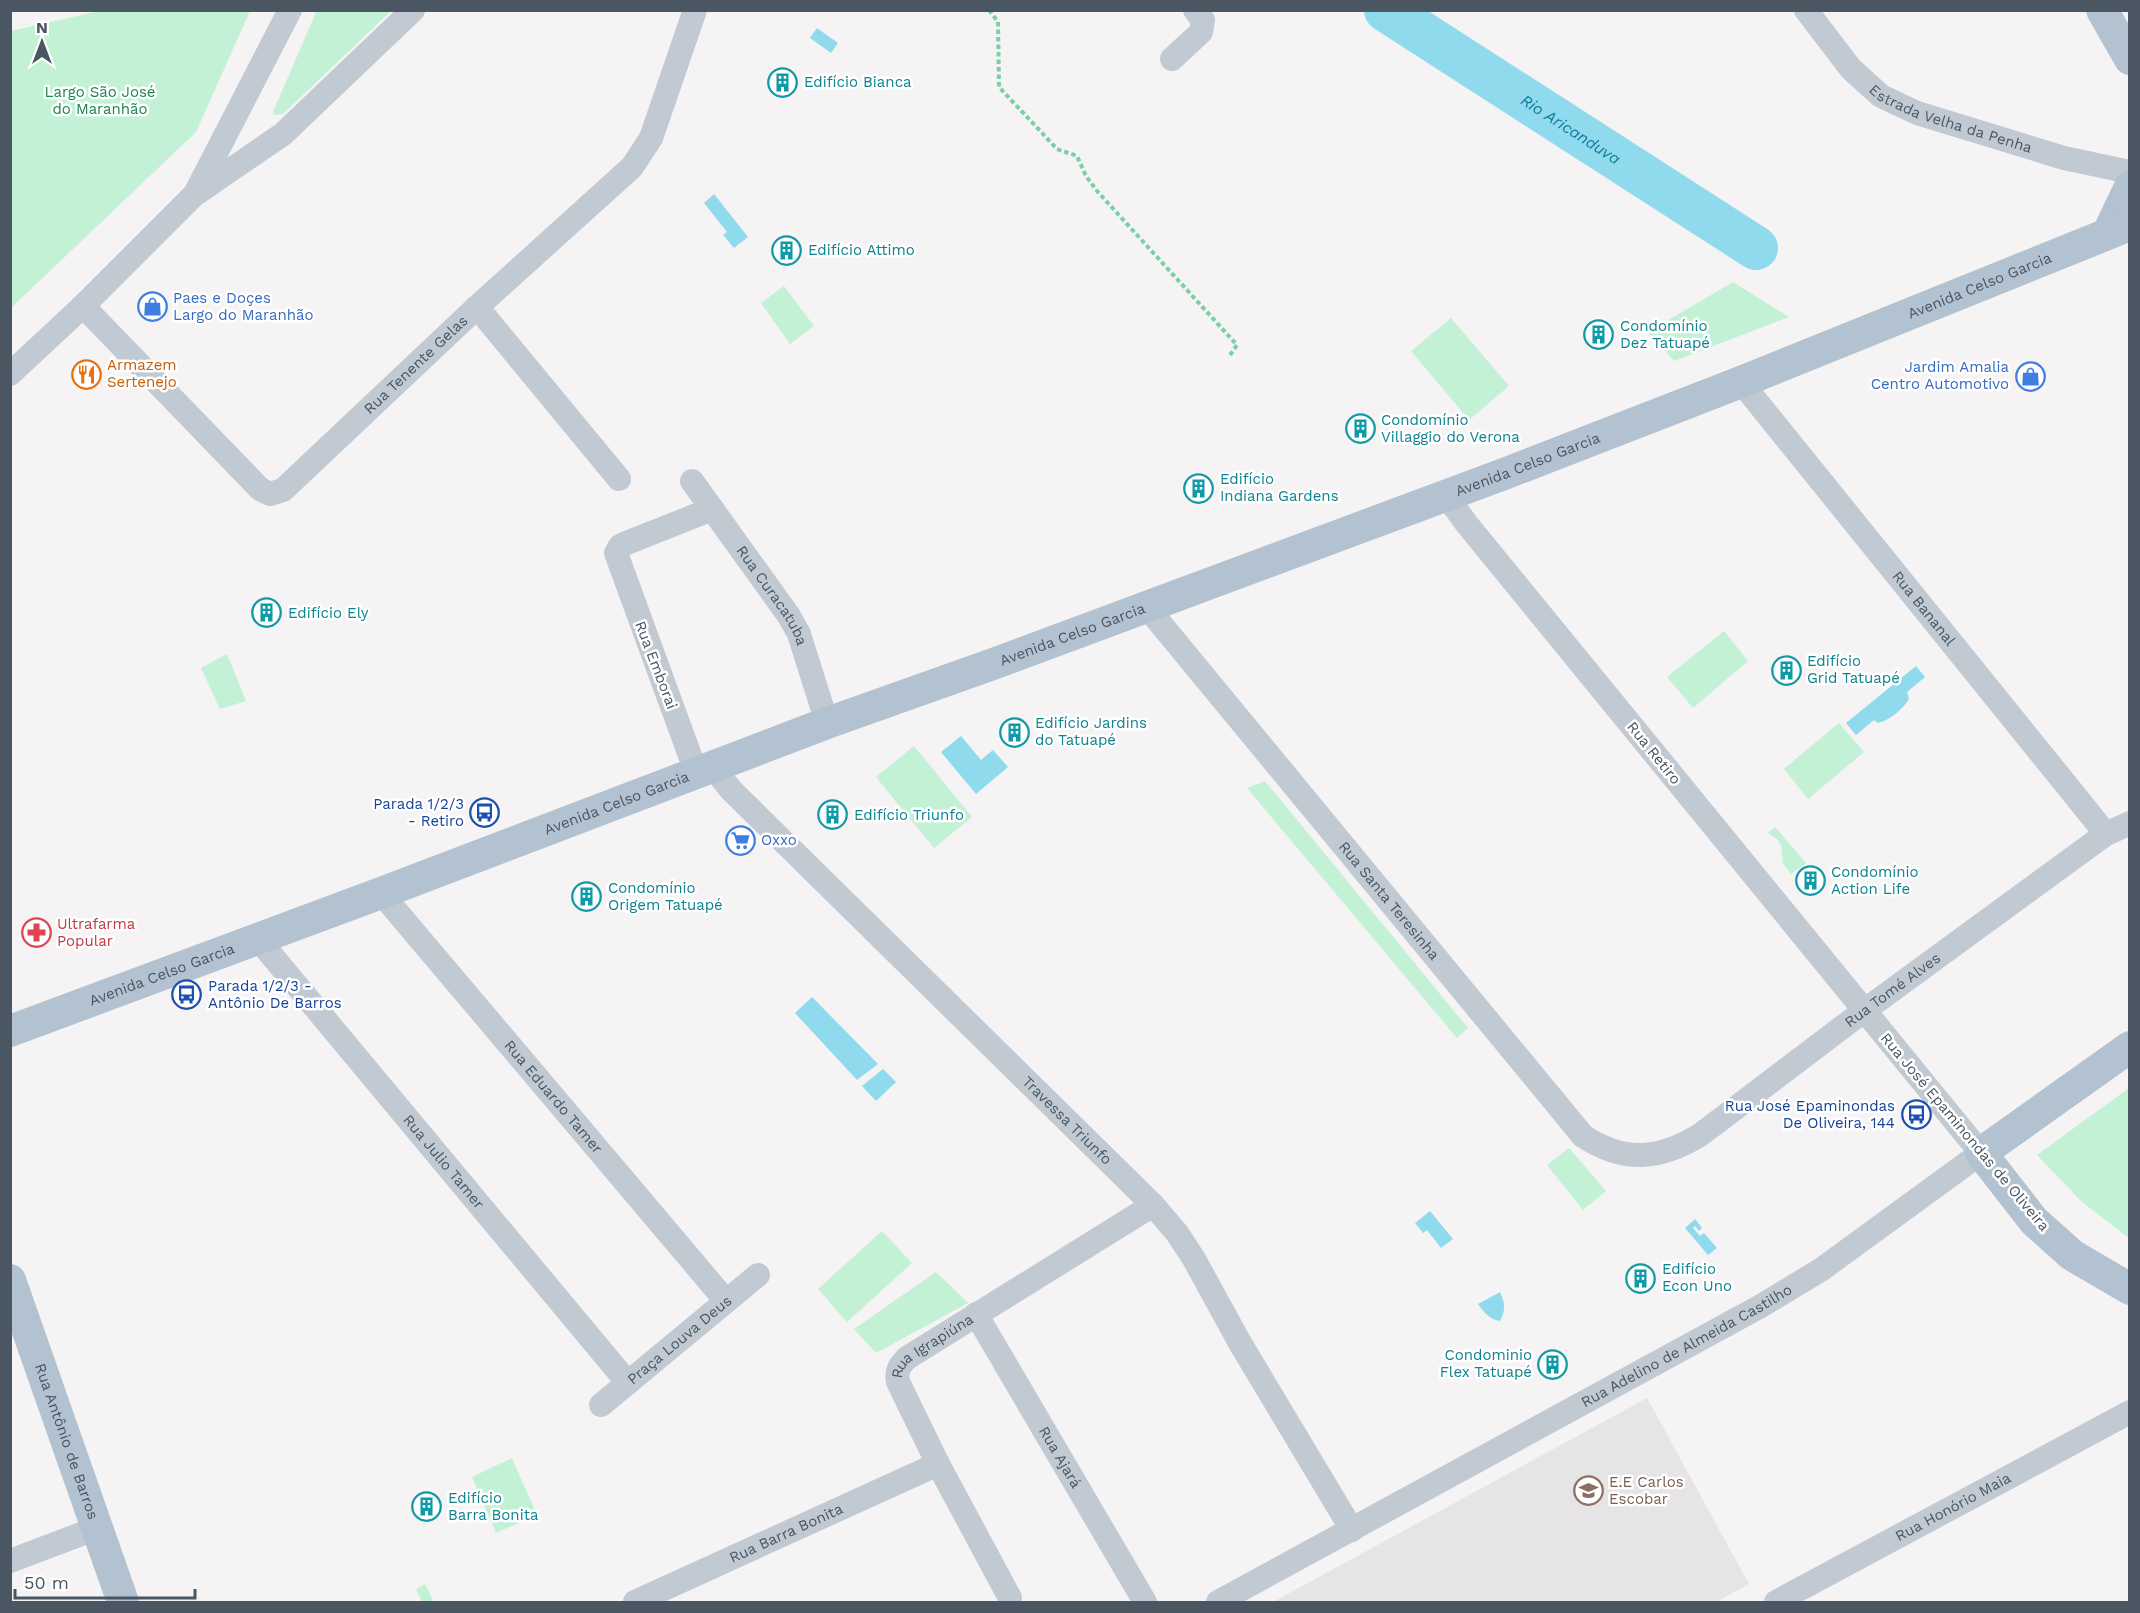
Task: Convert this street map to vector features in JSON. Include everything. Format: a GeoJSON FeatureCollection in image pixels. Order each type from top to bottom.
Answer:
{"type":"FeatureCollection","features":[{"type":"Feature","properties":{"kind":"main road"},"geometry":{"type":"LineString","coordinates":[[2102,10],[2130,59]]}},
{"type":"Feature","properties":{"kind":"main road"},"geometry":{"type":"LineString","coordinates":[[2119,229],[2130,188]]}},
{"type":"Feature","properties":{"kind":"main road","name":"Avenida Celso Garcia"},"geometry":{"type":"LineString","coordinates":[[10,1031],[1741,382],[2119,229]]}},
{"type":"Feature","properties":{"kind":"main road","name":"Rua Adelino de Almeida Castilho"},"geometry":{"type":"LineString","coordinates":[[1981,1153],[2130,1047]]}},
{"type":"Feature","properties":{"kind":"main road","name":"Rua José Epaminondas de Oliveira"},"geometry":{"type":"LineString","coordinates":[[1981,1153],[2034,1221],[2072,1255],[2130,1289]]}},
{"type":"Feature","properties":{"kind":"main road","name":"Rua Antônio de Barros"},"geometry":{"type":"LineString","coordinates":[[13,1294],[123,1602]]}},
{"type":"Feature","properties":{"kind":"street"},"geometry":{"type":"LineString","coordinates":[[194,195],[291,10]]}},
{"type":"Feature","properties":{"kind":"street"},"geometry":{"type":"LineString","coordinates":[[10,374],[83,306],[194,195],[283,134],[413,10]]}},
{"type":"Feature","properties":{"kind":"street","name":"Rua Tenente Gelas"},"geometry":{"type":"LineString","coordinates":[[83,306],[260,489],[270,494],[283,490],[477,307],[632,167],[651,138],[695,10]]}},
{"type":"Feature","properties":{"kind":"street"},"geometry":{"type":"LineString","coordinates":[[1172,59],[1201,32],[1203,20],[1195,10]]}},
{"type":"Feature","properties":{"kind":"street","name":"Estrada Velha da Penha"},"geometry":{"type":"LineString","coordinates":[[1806,10],[1851,69],[1881,96],[1917,113],[2064,158],[2130,172]]}},
{"type":"Feature","properties":{"kind":"street"},"geometry":{"type":"LineString","coordinates":[[477,307],[619,479]]}},
{"type":"Feature","properties":{"kind":"street","name":"Rua Bananal"},"geometry":{"type":"LineString","coordinates":[[1741,382],[2106,834]]}},
{"type":"Feature","properties":{"kind":"street","name":"Rua Curacatuba"},"geometry":{"type":"LineString","coordinates":[[692,481],[789,616],[799,634],[827,723]]}},
{"type":"Feature","properties":{"kind":"street","name":"Rua Retiro"},"geometry":{"type":"LineString","coordinates":[[1445,494],[1864,1010]]}},
{"type":"Feature","properties":{"kind":"street","name":"Rua Emborai"},"geometry":{"type":"LineString","coordinates":[[704,769],[616,558],[617,549],[624,544],[712,509]]}},
{"type":"Feature","properties":{"kind":"street","name":"Rua Santa Teresinha"},"geometry":{"type":"LineString","coordinates":[[1146,606],[1583,1136],[1601,1148],[1623,1154],[1656,1155]]}},
{"type":"Feature","properties":{"kind":"street","name":"Travessa Triunfo"},"geometry":{"type":"LineString","coordinates":[[704,769],[731,790],[1153,1205],[1177,1233],[1352,1530]]}},
{"type":"Feature","properties":{"kind":"street","name":"Rua Tomé Alves"},"geometry":{"type":"LineString","coordinates":[[1656,1155],[1680,1147],[1700,1135],[1864,1010],[2106,834],[2130,823]]}},
{"type":"Feature","properties":{"kind":"street","name":"Rua Eduardo Tamer"},"geometry":{"type":"LineString","coordinates":[[381,893],[726,1301]]}},
{"type":"Feature","properties":{"kind":"street","name":"Rua Julio Tamer"},"geometry":{"type":"LineString","coordinates":[[258,939],[628,1383]]}},
{"type":"Feature","properties":{"kind":"street","name":"Rua José Epaminondas de Oliveira"},"geometry":{"type":"LineString","coordinates":[[1864,1010],[1981,1153]]}},
{"type":"Feature","properties":{"kind":"street","name":"Rua Adelino de Almeida Castilho"},"geometry":{"type":"LineString","coordinates":[[1218,1602],[1781,1294],[1822,1269],[1981,1153]]}},
{"type":"Feature","properties":{"kind":"street","name":"Rua Igrapiúna"},"geometry":{"type":"LineString","coordinates":[[1012,1601],[938,1464],[898,1382],[899,1366],[907,1358],[976,1314],[1153,1205]]}},
{"type":"Feature","properties":{"kind":"street","name":"Praça Louva Deus"},"geometry":{"type":"LineString","coordinates":[[601,1405],[758,1275]]}},
{"type":"Feature","properties":{"kind":"street","name":"Rua Ajará"},"geometry":{"type":"LineString","coordinates":[[976,1314],[1145,1602]]}},
{"type":"Feature","properties":{"kind":"street","name":"Rua Honório Maia"},"geometry":{"type":"LineString","coordinates":[[1791,1599],[2130,1412]]}},
{"type":"Feature","properties":{"kind":"street","name":"Rua Barra Bonita"},"geometry":{"type":"LineString","coordinates":[[635,1602],[938,1464]]}},
{"type":"Feature","properties":{"kind":"street"},"geometry":{"type":"LineString","coordinates":[[10,1561],[98,1528]]}},
{"type":"Feature","properties":{"kind":"path"},"geometry":{"type":"LineString","coordinates":[[989,10],[999,22],[999,87],[1057,149],[1077,156],[1086,176],[1097,191],[1236,345],[1230,355]]}},
{"type":"Feature","properties":{"kind":"shaded area","name":"E.E Carlos Escobar"},"geometry":{"type":"Polygon","coordinates":[[[1647,1398],[1749,1584],[1716,1602],[1273,1602],[1647,1398]]]}},
{"type":"Feature","properties":{"kind":"green space"},"geometry":{"type":"Polygon","coordinates":[[[317,10],[391,11],[283,114],[274,115],[273,112],[317,10]]]}},
{"type":"Feature","properties":{"kind":"green space","name":"Largo São José do Maranhão"},"geometry":{"type":"Polygon","coordinates":[[[99,11],[250,11],[196,132],[11,308],[11,31],[99,11]]]}},
{"type":"Feature","properties":{"kind":"green space"},"geometry":{"type":"Polygon","coordinates":[[[1733,282],[1789,317],[1674,361],[1648,332],[1733,282]]]}},
{"type":"Feature","properties":{"kind":"green space"},"geometry":{"type":"Polygon","coordinates":[[[784,286],[814,326],[790,344],[761,303],[784,286]]]}},
{"type":"Feature","properties":{"kind":"green space"},"geometry":{"type":"Polygon","coordinates":[[[1451,318],[1509,386],[1469,420],[1411,351],[1451,318]]]}},
{"type":"Feature","properties":{"kind":"green space"},"geometry":{"type":"Polygon","coordinates":[[[1724,631],[1748,661],[1693,708],[1667,677],[1724,631]]]}},
{"type":"Feature","properties":{"kind":"green space"},"geometry":{"type":"Polygon","coordinates":[[[227,654],[246,701],[220,709],[201,668],[227,654]]]}},
{"type":"Feature","properties":{"kind":"green space"},"geometry":{"type":"Polygon","coordinates":[[[1839,723],[1864,752],[1808,799],[1784,769],[1839,723]]]}},
{"type":"Feature","properties":{"kind":"green space"},"geometry":{"type":"Polygon","coordinates":[[[914,746],[972,817],[934,848],[876,777],[914,746]]]}},
{"type":"Feature","properties":{"kind":"green space"},"geometry":{"type":"Polygon","coordinates":[[[1265,781],[1468,1028],[1457,1038],[1247,788],[1265,781]]]}},
{"type":"Feature","properties":{"kind":"green space"},"geometry":{"type":"Polygon","coordinates":[[[1775,827],[1806,863],[1791,874],[1783,864],[1781,845],[1768,833],[1775,827]]]}},
{"type":"Feature","properties":{"kind":"green space"},"geometry":{"type":"Polygon","coordinates":[[[2129,1088],[2129,1238],[2082,1202],[2037,1155],[2129,1088]]]}},
{"type":"Feature","properties":{"kind":"green space"},"geometry":{"type":"Polygon","coordinates":[[[1569,1148],[1606,1191],[1583,1210],[1547,1165],[1569,1148]]]}},
{"type":"Feature","properties":{"kind":"green space"},"geometry":{"type":"Polygon","coordinates":[[[882,1231],[912,1263],[847,1322],[818,1289],[882,1231]]]}},
{"type":"Feature","properties":{"kind":"green space"},"geometry":{"type":"Polygon","coordinates":[[[936,1272],[968,1303],[876,1353],[854,1329],[936,1272]]]}},
{"type":"Feature","properties":{"kind":"green space"},"geometry":{"type":"Polygon","coordinates":[[[512,1458],[537,1515],[496,1533],[472,1477],[512,1458]]]}},
{"type":"Feature","properties":{"kind":"green space"},"geometry":{"type":"Polygon","coordinates":[[[425,1584],[434,1602],[422,1602],[416,1589],[425,1584]]]}},
{"type":"Feature","properties":{"kind":"water"},"geometry":{"type":"Polygon","coordinates":[[[817,28],[838,43],[831,53],[810,38],[817,28]]]}},
{"type":"Feature","properties":{"kind":"water"},"geometry":{"type":"Polygon","coordinates":[[[714,194],[748,237],[734,248],[723,235],[727,232],[704,203],[714,194]]]}},
{"type":"Feature","properties":{"kind":"water"},"geometry":{"type":"Polygon","coordinates":[[[1916,666],[1925,677],[1907,692],[1909,699],[1903,707],[1883,722],[1878,723],[1874,720],[1856,735],[1846,723],[1916,666]]]}},
{"type":"Feature","properties":{"kind":"water"},"geometry":{"type":"Polygon","coordinates":[[[961,736],[981,760],[993,750],[1008,767],[976,794],[941,752],[961,736]]]}},
{"type":"Feature","properties":{"kind":"water"},"geometry":{"type":"Polygon","coordinates":[[[812,997],[878,1064],[857,1080],[795,1013],[812,997]]]}},
{"type":"Feature","properties":{"kind":"water"},"geometry":{"type":"Polygon","coordinates":[[[883,1069],[896,1082],[876,1101],[862,1086],[883,1069]]]}},
{"type":"Feature","properties":{"kind":"water"},"geometry":{"type":"Polygon","coordinates":[[[1430,1211],[1453,1239],[1441,1248],[1427,1230],[1423,1233],[1415,1223],[1430,1211]]]}},
{"type":"Feature","properties":{"kind":"water"},"geometry":{"type":"Polygon","coordinates":[[[1695,1219],[1702,1228],[1699,1231],[1695,1226],[1693,1228],[1700,1236],[1704,1233],[1717,1248],[1708,1255],[1685,1228],[1695,1219]]]}},
{"type":"Feature","properties":{"kind":"water"},"geometry":{"type":"Polygon","coordinates":[[[1500,1292],[1504,1306],[1500,1321],[1490,1317],[1478,1304],[1500,1292]]]}},
{"type":"Feature","properties":{"kind":"waterway","name":"Rio Aricanduva"},"geometry":{"type":"LineString","coordinates":[[1386,10],[1756,248]]}},
{"type":"Feature","properties":{"kind":"place","name":"Edifício Bianca"},"geometry":{"type":"Point","coordinates":[783,82]}},
{"type":"Feature","properties":{"kind":"place","name":"Edifício Attimo"},"geometry":{"type":"Point","coordinates":[787,250]}},
{"type":"Feature","properties":{"kind":"place","name":"Paes e Doçes Largo do Maranhão"},"geometry":{"type":"Point","coordinates":[152,307]}},
{"type":"Feature","properties":{"kind":"place","name":"Condomínio Dez Tatuapé"},"geometry":{"type":"Point","coordinates":[1599,335]}},
{"type":"Feature","properties":{"kind":"place","name":"Armazem Sertenejo"},"geometry":{"type":"Point","coordinates":[86,374]}},
{"type":"Feature","properties":{"kind":"place","name":"Jardim Amalia Centro Automotivo"},"geometry":{"type":"Point","coordinates":[2030,376]}},
{"type":"Feature","properties":{"kind":"place","name":"Condomínio Villaggio do Verona"},"geometry":{"type":"Point","coordinates":[1360,429]}},
{"type":"Feature","properties":{"kind":"place","name":"Edifício Indiana Gardens"},"geometry":{"type":"Point","coordinates":[1199,488]}},
{"type":"Feature","properties":{"kind":"place","name":"Edifício Ely"},"geometry":{"type":"Point","coordinates":[267,613]}},
{"type":"Feature","properties":{"kind":"place","name":"Edifício Grid Tatuapé"},"geometry":{"type":"Point","coordinates":[1786,670]}},
{"type":"Feature","properties":{"kind":"place","name":"Edifício Jardins do Tatuapé"},"geometry":{"type":"Point","coordinates":[1014,732]}},
{"type":"Feature","properties":{"kind":"place","name":"Parada 1/2/3 - Retiro"},"geometry":{"type":"Point","coordinates":[485,813]}},
{"type":"Feature","properties":{"kind":"place","name":"Edifício Triunfo"},"geometry":{"type":"Point","coordinates":[833,815]}},
{"type":"Feature","properties":{"kind":"place","name":"Oxxo"},"geometry":{"type":"Point","coordinates":[740,840]}},
{"type":"Feature","properties":{"kind":"place","name":"Condomínio Action Life"},"geometry":{"type":"Point","coordinates":[1810,881]}},
{"type":"Feature","properties":{"kind":"place","name":"Condomínio Origem Tatuapé"},"geometry":{"type":"Point","coordinates":[587,897]}},
{"type":"Feature","properties":{"kind":"place","name":"Ultrafarma Popular"},"geometry":{"type":"Point","coordinates":[36,933]}},
{"type":"Feature","properties":{"kind":"place","name":"Parada 1/2/3 - Antônio De Barros"},"geometry":{"type":"Point","coordinates":[187,995]}},
{"type":"Feature","properties":{"kind":"place","name":"Rua José Epaminondas De Oliveira, 144"},"geometry":{"type":"Point","coordinates":[1916,1115]}},
{"type":"Feature","properties":{"kind":"place","name":"Edifício Econ Uno"},"geometry":{"type":"Point","coordinates":[1641,1278]}},
{"type":"Feature","properties":{"kind":"place","name":"Condominio Flex Tatuapé"},"geometry":{"type":"Point","coordinates":[1553,1364]}},
{"type":"Feature","properties":{"kind":"place","name":"E.E Carlos Escobar"},"geometry":{"type":"Point","coordinates":[1588,1491]}},
{"type":"Feature","properties":{"kind":"place","name":"Edifício Barra Bonita"},"geometry":{"type":"Point","coordinates":[427,1507]}}]}
